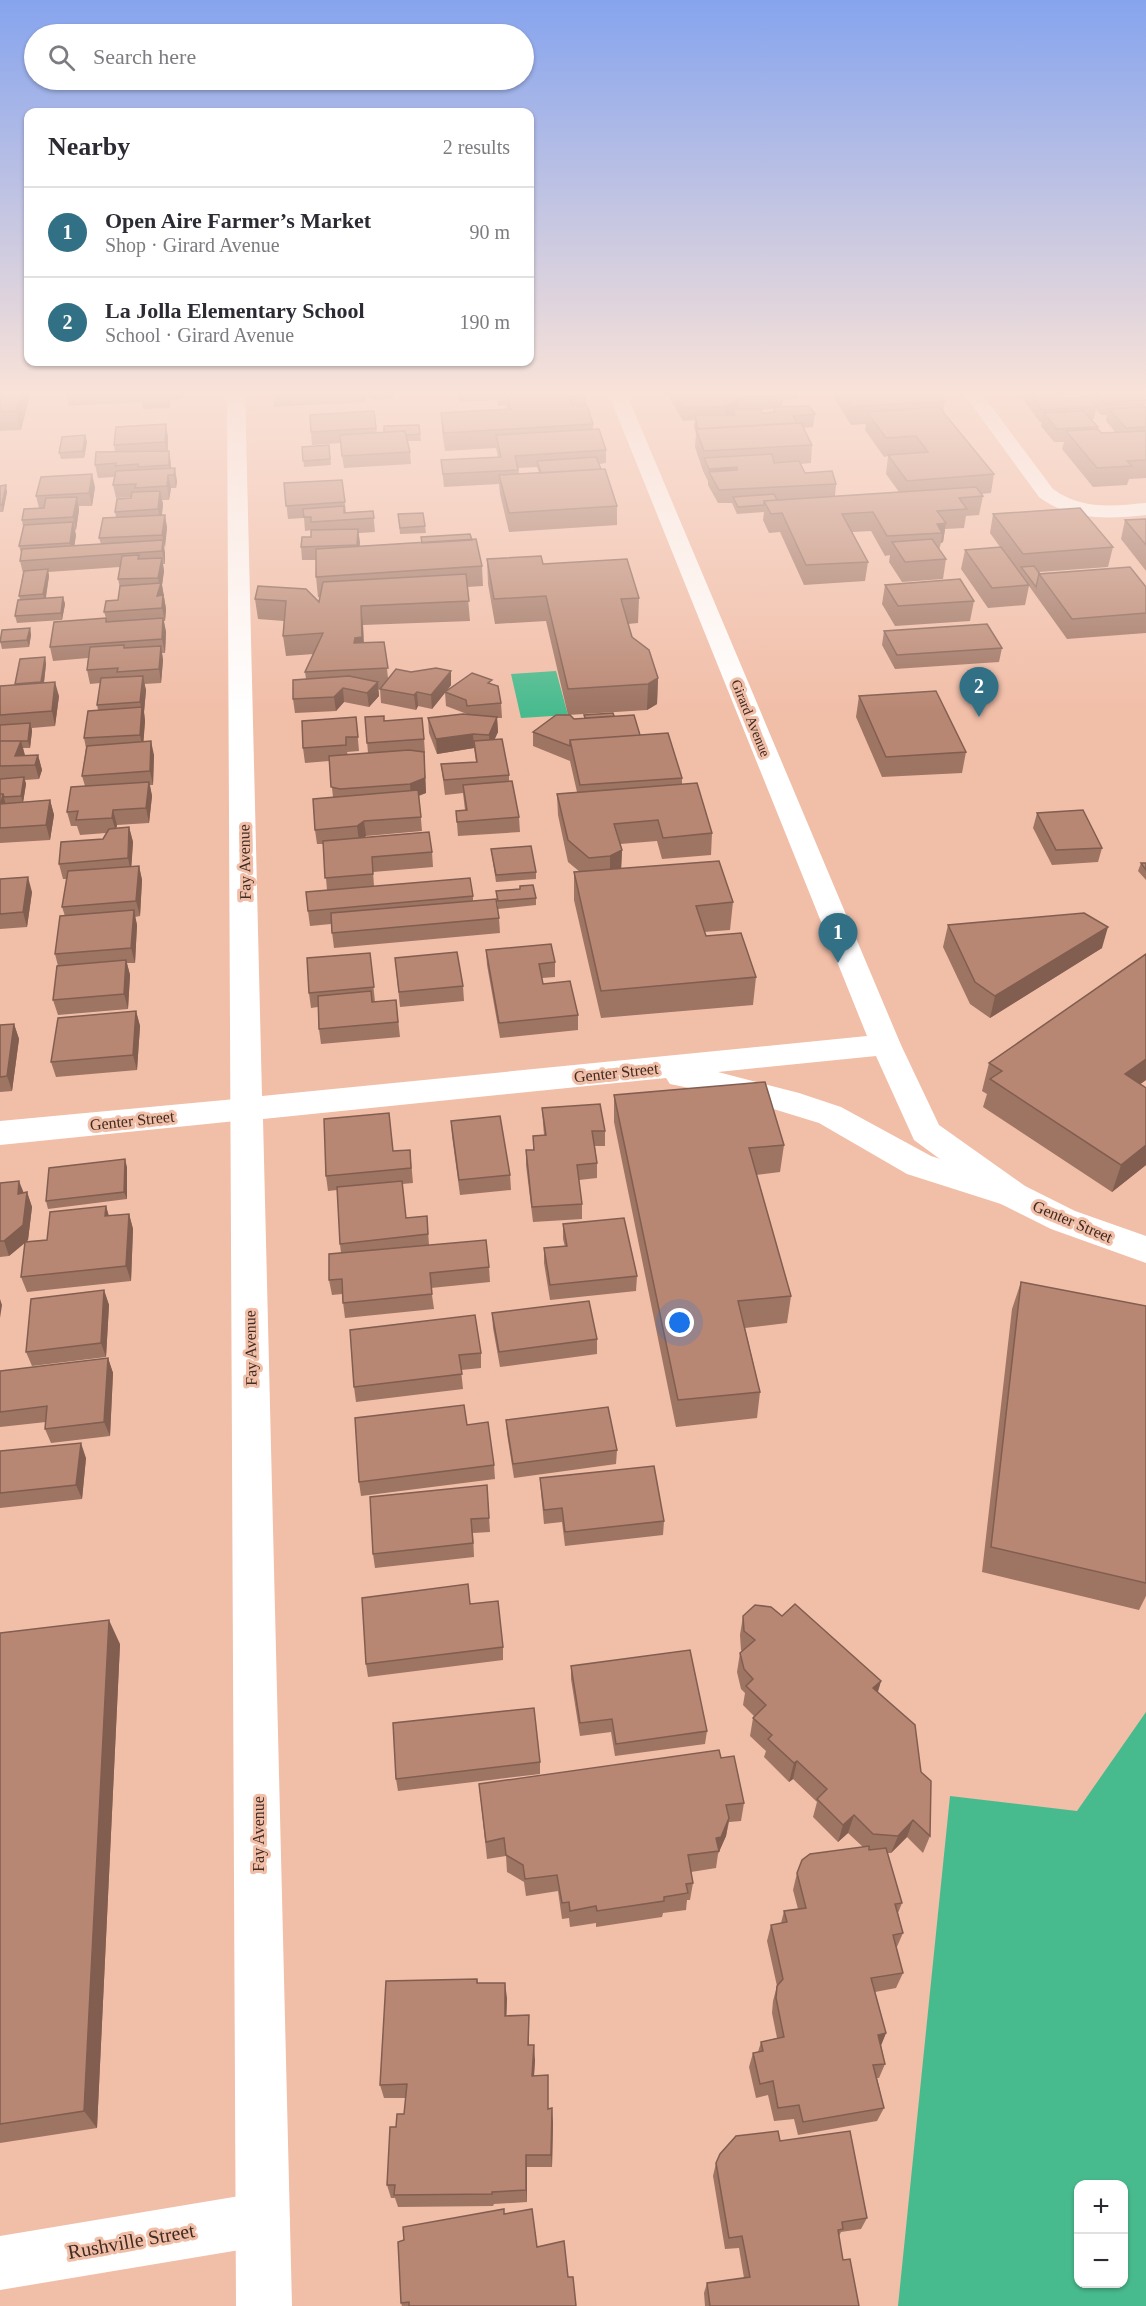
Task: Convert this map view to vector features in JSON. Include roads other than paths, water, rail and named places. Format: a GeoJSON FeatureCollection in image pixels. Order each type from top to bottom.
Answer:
{"type":"FeatureCollection","features":[{"type":"Feature","properties":{"kind":"street","name":"Fay Avenue"},"geometry":{"type":"LineString","coordinates":[[237,498],[256,1600],[264,2306]]}},
{"type":"Feature","properties":{"kind":"street","name":"Girard Avenue"},"geometry":{"type":"LineString","coordinates":[[660,498],[886,1045]]}},
{"type":"Feature","properties":{"kind":"street"},"geometry":{"type":"LineString","coordinates":[[1053,498],[1065,506],[1079,510],[1104,512],[1146,509]]}},
{"type":"Feature","properties":{"kind":"street","name":"Genter Street"},"geometry":{"type":"LineString","coordinates":[[0,1133],[886,1045],[926,1132],[1013,1195],[1063,1220],[1146,1250]]}},
{"type":"Feature","properties":{"kind":"street"},"geometry":{"type":"LineString","coordinates":[[644,1069],[737,1086],[799,1104],[830,1115],[919,1165],[1013,1195]]}},
{"type":"Feature","properties":{"kind":"street","name":"Rushville Street"},"geometry":{"type":"LineString","coordinates":[[0,2263],[263,2219]]}},
{"type":"Feature","properties":{"kind":"place","name":"La Jolla Elementary School"},"geometry":{"type":"Point","coordinates":[979,717]}},
{"type":"Feature","properties":{"kind":"place","name":"Open Aire Farmer’s Market"},"geometry":{"type":"Point","coordinates":[838,963]}}]}
